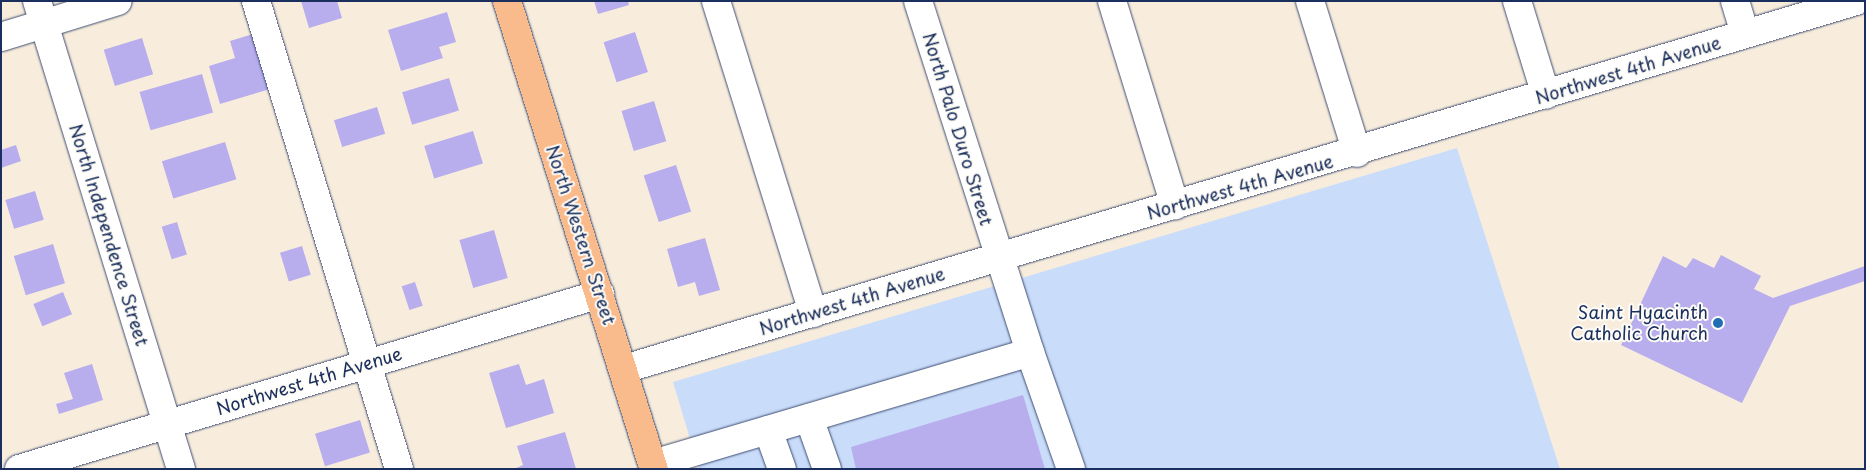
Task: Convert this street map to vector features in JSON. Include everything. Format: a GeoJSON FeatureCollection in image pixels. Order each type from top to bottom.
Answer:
{"type":"FeatureCollection","features":[{"type":"Feature","properties":{"kind":"main road","name":"North Western Street"},"geometry":{"type":"LineString","coordinates":[[507,1],[653,466]]}},
{"type":"Feature","properties":{"kind":"street"},"geometry":{"type":"LineString","coordinates":[[1,37],[41,12],[118,1]]}},
{"type":"Feature","properties":{"kind":"street"},"geometry":{"type":"LineString","coordinates":[[256,1],[399,469]]}},
{"type":"Feature","properties":{"kind":"street"},"geometry":{"type":"LineString","coordinates":[[716,1],[812,313]]}},
{"type":"Feature","properties":{"kind":"street","name":"North Palo Duro Street"},"geometry":{"type":"LineString","coordinates":[[918,1],[997,258],[1071,469]]}},
{"type":"Feature","properties":{"kind":"street"},"geometry":{"type":"LineString","coordinates":[[1112,1],[1175,206]]}},
{"type":"Feature","properties":{"kind":"street"},"geometry":{"type":"LineString","coordinates":[[1310,1],[1357,153]]}},
{"type":"Feature","properties":{"kind":"street"},"geometry":{"type":"LineString","coordinates":[[1517,1],[1546,95]]}},
{"type":"Feature","properties":{"kind":"street"},"geometry":{"type":"LineString","coordinates":[[1735,1],[1745,34]]}},
{"type":"Feature","properties":{"kind":"street","name":"Northwest 4th Avenue"},"geometry":{"type":"LineString","coordinates":[[624,370],[997,258],[1357,153],[1856,1]]}},
{"type":"Feature","properties":{"kind":"street","name":"North Independence Street"},"geometry":{"type":"LineString","coordinates":[[41,12],[181,469]]}},
{"type":"Feature","properties":{"kind":"street","name":"Northwest 4th Avenue"},"geometry":{"type":"LineString","coordinates":[[19,469],[600,294]]}},
{"type":"Feature","properties":{"kind":"street"},"geometry":{"type":"LineString","coordinates":[[653,466],[1030,352]]}},
{"type":"Feature","properties":{"kind":"street"},"geometry":{"type":"LineString","coordinates":[[809,418],[827,469]]}},
{"type":"Feature","properties":{"kind":"street"},"geometry":{"type":"LineString","coordinates":[[768,430],[782,469]]}},
{"type":"Feature","properties":{"kind":"shaded area"},"geometry":{"type":"Polygon","coordinates":[[[1457,148],[1560,469],[699,469],[673,382],[1457,148]]]}},
{"type":"Feature","properties":{"kind":"building"},"geometry":{"type":"Polygon","coordinates":[[[301,1],[337,1],[342,18],[309,28],[301,1]]]}},
{"type":"Feature","properties":{"kind":"building"},"geometry":{"type":"Polygon","coordinates":[[[594,1],[628,1],[629,5],[598,14],[594,1]]]}},
{"type":"Feature","properties":{"kind":"building"},"geometry":{"type":"Polygon","coordinates":[[[447,12],[456,42],[439,47],[443,58],[401,71],[388,30],[447,12]]]}},
{"type":"Feature","properties":{"kind":"building"},"geometry":{"type":"Polygon","coordinates":[[[635,32],[648,72],[617,82],[604,42],[635,32]]]}},
{"type":"Feature","properties":{"kind":"building"},"geometry":{"type":"Polygon","coordinates":[[[253,34],[270,89],[220,104],[209,66],[235,58],[230,41],[253,34]]]}},
{"type":"Feature","properties":{"kind":"building"},"geometry":{"type":"Polygon","coordinates":[[[142,38],[153,74],[115,86],[104,50],[142,38]]]}},
{"type":"Feature","properties":{"kind":"building"},"geometry":{"type":"Polygon","coordinates":[[[202,74],[213,112],[151,130],[140,92],[202,74]]]}},
{"type":"Feature","properties":{"kind":"building"},"geometry":{"type":"Polygon","coordinates":[[[449,78],[459,111],[412,125],[402,92],[449,78]]]}},
{"type":"Feature","properties":{"kind":"building"},"geometry":{"type":"Polygon","coordinates":[[[654,101],[666,141],[634,151],[621,111],[654,101]]]}},
{"type":"Feature","properties":{"kind":"building"},"geometry":{"type":"Polygon","coordinates":[[[377,107],[385,134],[342,147],[334,120],[377,107]]]}},
{"type":"Feature","properties":{"kind":"building"},"geometry":{"type":"Polygon","coordinates":[[[473,131],[483,164],[434,178],[424,146],[473,131]]]}},
{"type":"Feature","properties":{"kind":"building"},"geometry":{"type":"Polygon","coordinates":[[[225,142],[236,179],[173,199],[162,161],[225,142]]]}},
{"type":"Feature","properties":{"kind":"building"},"geometry":{"type":"Polygon","coordinates":[[[16,145],[21,161],[1,168],[1,150],[16,145]]]}},
{"type":"Feature","properties":{"kind":"building"},"geometry":{"type":"Polygon","coordinates":[[[676,165],[691,212],[659,222],[644,176],[676,165]]]}},
{"type":"Feature","properties":{"kind":"building"},"geometry":{"type":"Polygon","coordinates":[[[35,191],[44,220],[14,229],[5,200],[35,191]]]}},
{"type":"Feature","properties":{"kind":"building"},"geometry":{"type":"Polygon","coordinates":[[[177,222],[187,255],[172,259],[162,227],[177,222]]]}},
{"type":"Feature","properties":{"kind":"building"},"geometry":{"type":"Polygon","coordinates":[[[494,230],[508,278],[473,288],[459,240],[494,230]]]}},
{"type":"Feature","properties":{"kind":"building"},"geometry":{"type":"Polygon","coordinates":[[[705,238],[720,290],[699,296],[695,282],[678,287],[667,249],[705,238]]]}},
{"type":"Feature","properties":{"kind":"building"},"geometry":{"type":"Polygon","coordinates":[[[53,244],[65,283],[26,295],[14,256],[53,244]]]}},
{"type":"Feature","properties":{"kind":"building"},"geometry":{"type":"Polygon","coordinates":[[[302,246],[311,275],[289,281],[280,253],[302,246]]]}},
{"type":"Feature","properties":{"kind":"building"},"geometry":{"type":"Polygon","coordinates":[[[1721,255],[1761,276],[1754,289],[1773,298],[1865,266],[1865,281],[1790,306],[1742,403],[1621,345],[1663,256],[1686,268],[1693,258],[1714,268],[1721,255]]]}},
{"type":"Feature","properties":{"kind":"building"},"geometry":{"type":"Polygon","coordinates":[[[415,282],[423,306],[409,310],[402,286],[415,282]]]}},
{"type":"Feature","properties":{"kind":"building"},"geometry":{"type":"Polygon","coordinates":[[[63,292],[72,314],[42,326],[33,304],[63,292]]]}},
{"type":"Feature","properties":{"kind":"building"},"geometry":{"type":"Polygon","coordinates":[[[92,364],[103,400],[59,414],[56,404],[73,399],[64,373],[92,364]]]}},
{"type":"Feature","properties":{"kind":"building"},"geometry":{"type":"Polygon","coordinates":[[[519,364],[526,385],[544,379],[554,413],[506,428],[489,373],[519,364]]]}},
{"type":"Feature","properties":{"kind":"building"},"geometry":{"type":"Polygon","coordinates":[[[1023,395],[1045,469],[856,469],[851,447],[1023,395]]]}},
{"type":"Feature","properties":{"kind":"building"},"geometry":{"type":"Polygon","coordinates":[[[360,420],[370,453],[325,466],[315,434],[360,420]]]}},
{"type":"Feature","properties":{"kind":"building"},"geometry":{"type":"Polygon","coordinates":[[[565,432],[576,469],[514,469],[523,465],[517,446],[565,432]]]}},
{"type":"Feature","properties":{"kind":"place","name":"Saint Hyacinth Catholic Church"},"geometry":{"type":"Point","coordinates":[1718,323]}}]}
